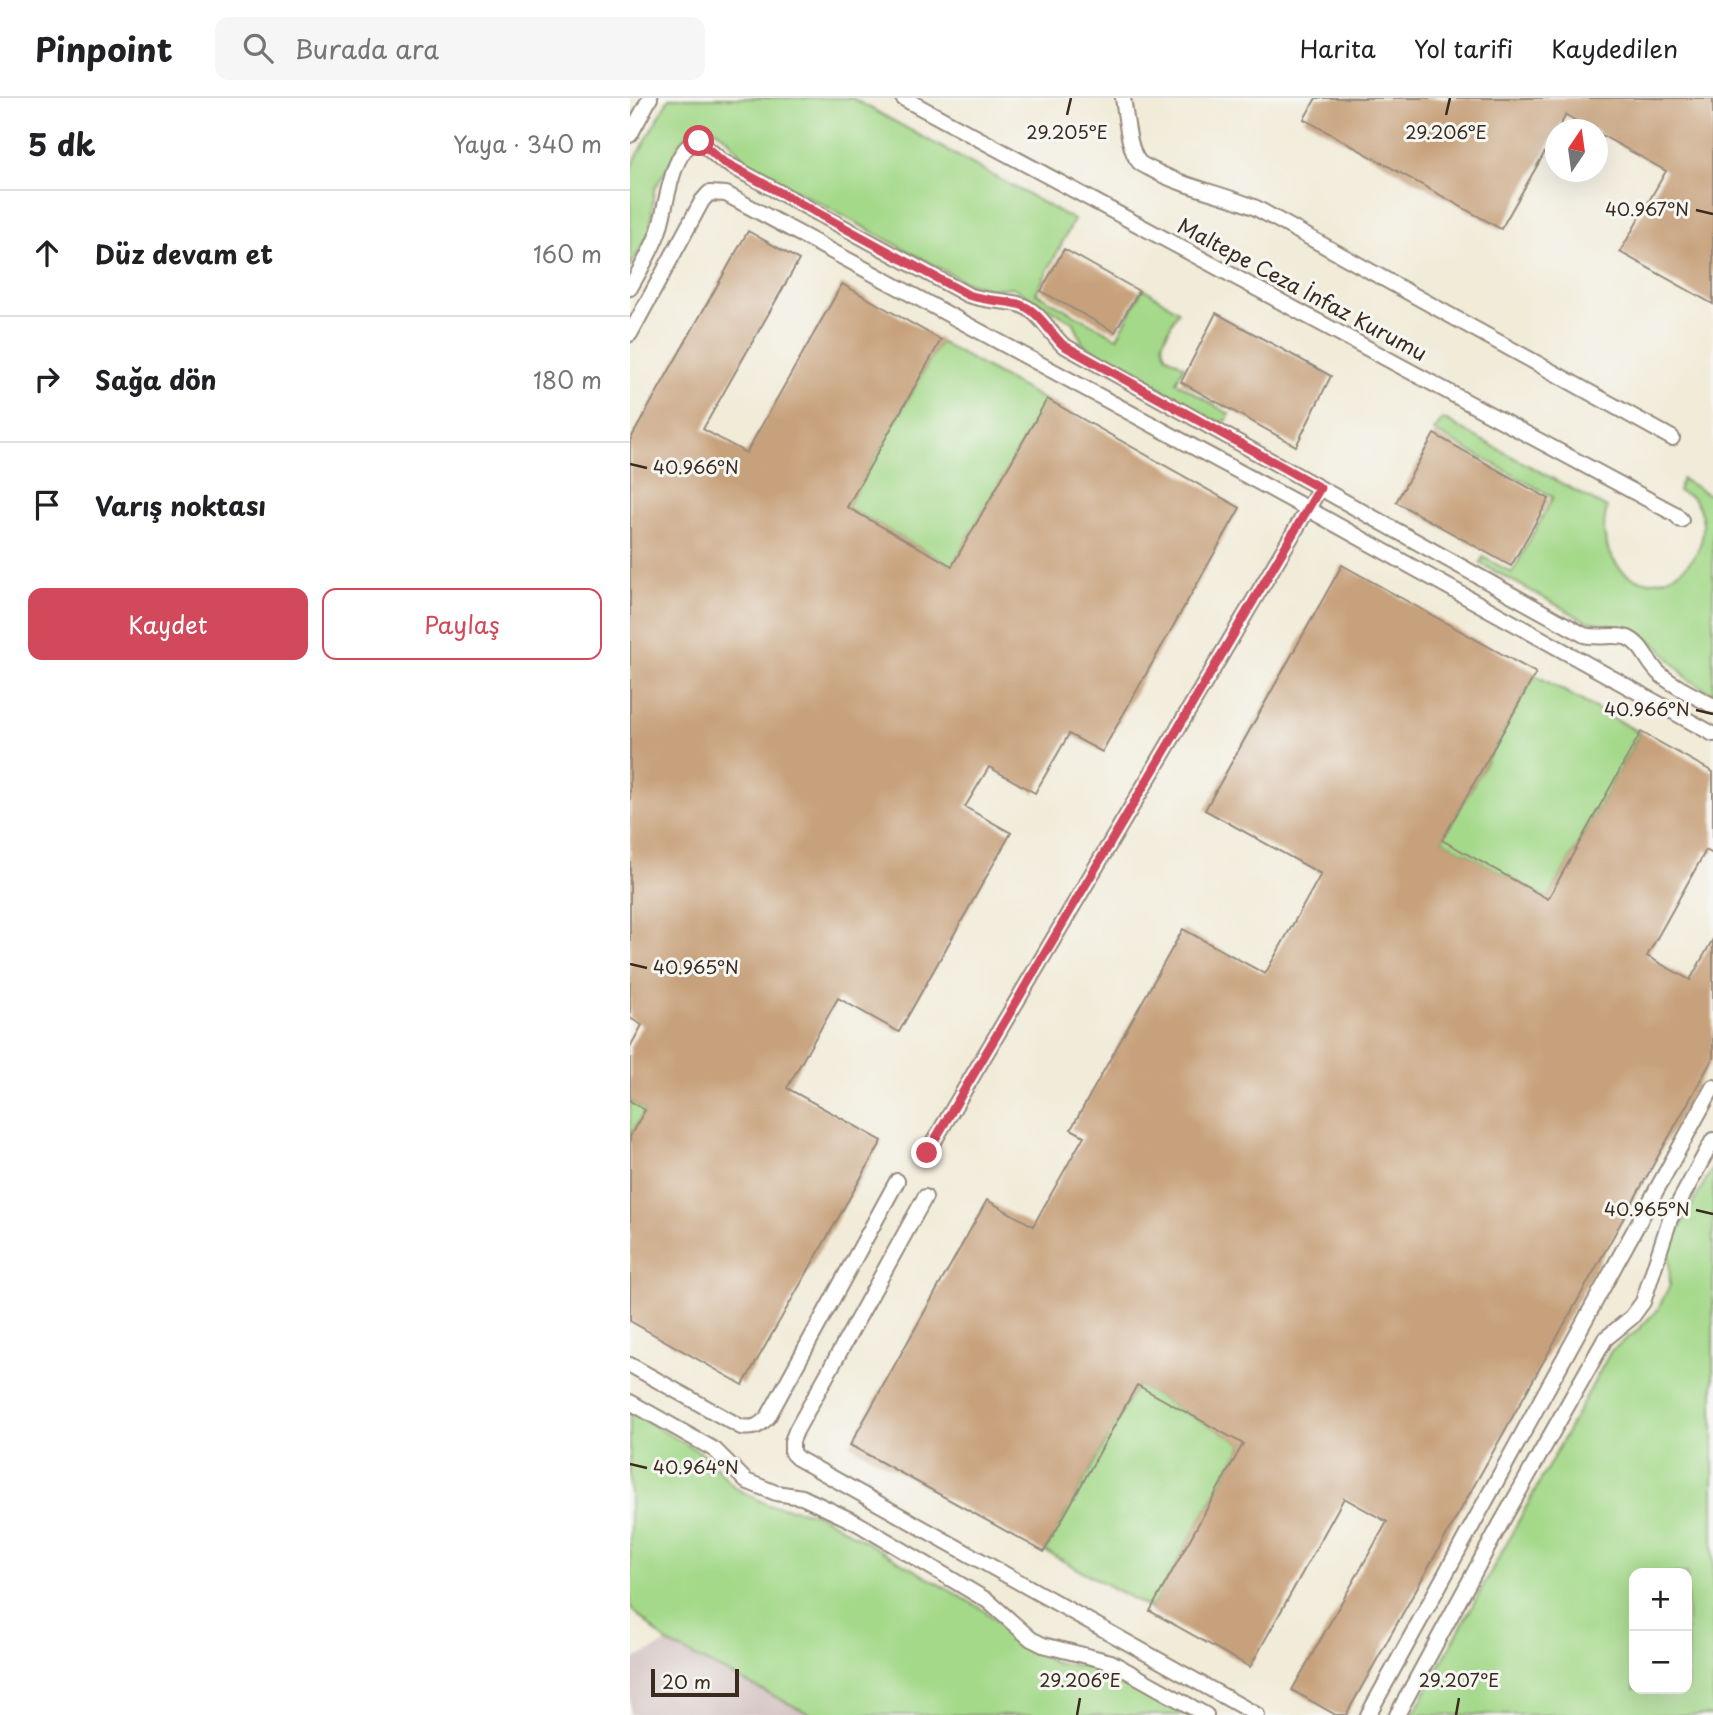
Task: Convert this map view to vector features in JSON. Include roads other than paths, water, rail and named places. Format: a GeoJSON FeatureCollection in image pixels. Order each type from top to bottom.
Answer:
{"type":"FeatureCollection","features":[{"type":"Feature","properties":{"kind":"lane"},"geometry":{"type":"LineString","coordinates":[[630,135],[650,98]]}},
{"type":"Feature","properties":{"kind":"lane","name":"Maltepe Ceza İnfaz Kurumu"},"geometry":{"type":"LineString","coordinates":[[902,98],[1664,508],[1681,520]]}},
{"type":"Feature","properties":{"kind":"lane"},"geometry":{"type":"LineString","coordinates":[[1123,98],[1133,151],[1139,162],[1171,180],[1256,208],[1672,438]]}},
{"type":"Feature","properties":{"kind":"lane"},"geometry":{"type":"LineString","coordinates":[[630,288],[663,222],[674,172],[691,142],[699,141],[722,161],[968,295],[986,301],[1019,304],[1031,310],[1063,345],[1584,635],[1596,638],[1628,638],[1644,651],[1654,669],[1663,677],[1713,706]]}},
{"type":"Feature","properties":{"kind":"lane"},"geometry":{"type":"LineString","coordinates":[[630,334],[702,201],[709,193],[718,192],[1308,509],[1713,734]]}},
{"type":"Feature","properties":{"kind":"lane"},"geometry":{"type":"LineString","coordinates":[[927,1153],[1320,488]]}},
{"type":"Feature","properties":{"kind":"lane"},"geometry":{"type":"LineString","coordinates":[[1368,1715],[1713,1087]]}},
{"type":"Feature","properties":{"kind":"lane"},"geometry":{"type":"LineString","coordinates":[[1397,1715],[1605,1339],[1632,1317],[1643,1302],[1670,1219],[1713,1140]]}},
{"type":"Feature","properties":{"kind":"lane"},"geometry":{"type":"LineString","coordinates":[[630,1365],[741,1427],[751,1429],[759,1426],[768,1417],[897,1181]]}},
{"type":"Feature","properties":{"kind":"lane"},"geometry":{"type":"LineString","coordinates":[[925,1197],[796,1431],[792,1441],[792,1453],[809,1465],[1257,1715]]}},
{"type":"Feature","properties":{"kind":"lane"},"geometry":{"type":"LineString","coordinates":[[630,1402],[715,1450],[746,1481],[776,1493],[802,1497],[869,1530],[988,1601],[1031,1639],[1043,1645],[1111,1662],[1206,1715]]}}]}
